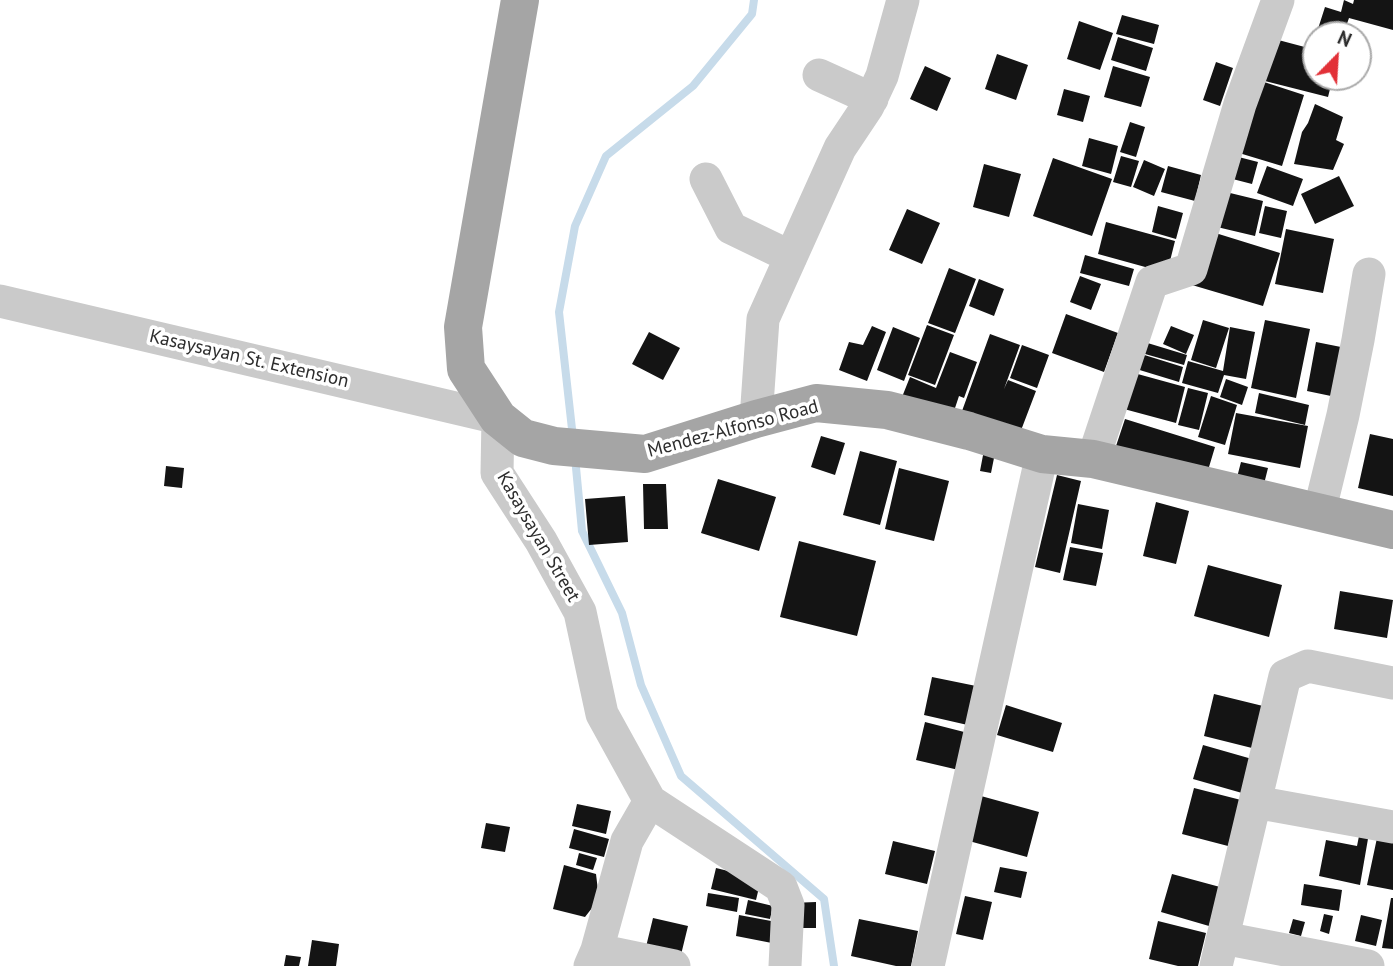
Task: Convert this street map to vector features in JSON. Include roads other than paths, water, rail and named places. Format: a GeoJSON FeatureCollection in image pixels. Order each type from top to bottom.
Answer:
{"type":"FeatureCollection","features":[{"type":"Feature","properties":{"kind":"main road","name":"Mendez-Alfonso Road"},"geometry":{"type":"LineString","coordinates":[[520,0],[463,327],[466,369],[498,418],[523,438],[554,446],[645,454],[816,403],[887,410],[969,431],[1042,454],[1093,459],[1393,530]]}},
{"type":"Feature","properties":{"kind":"street"},"geometry":{"type":"LineString","coordinates":[[756,419],[763,319],[840,148],[872,99],[882,76],[903,0]]}},
{"type":"Feature","properties":{"kind":"street"},"geometry":{"type":"LineString","coordinates":[[1093,459],[1152,282],[1191,269],[1240,104],[1278,0]]}},
{"type":"Feature","properties":{"kind":"street"},"geometry":{"type":"LineString","coordinates":[[819,75],[872,99]]}},
{"type":"Feature","properties":{"kind":"street"},"geometry":{"type":"LineString","coordinates":[[706,179],[731,228],[791,257]]}},
{"type":"Feature","properties":{"kind":"street"},"geometry":{"type":"LineString","coordinates":[[1319,513],[1348,390],[1369,274]]}},
{"type":"Feature","properties":{"kind":"street","name":"Kasaysayan St. Extension"},"geometry":{"type":"LineString","coordinates":[[0,301],[498,418]]}},
{"type":"Feature","properties":{"kind":"street","name":"Kasaysayan Street"},"geometry":{"type":"LineString","coordinates":[[498,418],[498,473],[541,541],[580,612],[602,714],[650,801]]}},
{"type":"Feature","properties":{"kind":"street"},"geometry":{"type":"LineString","coordinates":[[928,966],[1042,454]]}},
{"type":"Feature","properties":{"kind":"street"},"geometry":{"type":"LineString","coordinates":[[1368,966],[1220,952],[1285,676],[1308,666],[1393,683]]}},
{"type":"Feature","properties":{"kind":"street"},"geometry":{"type":"LineString","coordinates":[[674,966],[594,958],[627,841],[650,801],[781,887],[788,905],[785,966]]}},
{"type":"Feature","properties":{"kind":"street"},"geometry":{"type":"LineString","coordinates":[[1255,802],[1393,827]]}},
{"type":"Feature","properties":{"kind":"waterway"},"geometry":{"type":"LineString","coordinates":[[573,438],[559,312],[575,226],[606,156],[693,86],[752,14],[754,0]]}},
{"type":"Feature","properties":{"kind":"waterway"},"geometry":{"type":"LineString","coordinates":[[575,457],[582,531],[622,613],[641,685],[681,776],[824,899],[834,966]]}}]}
